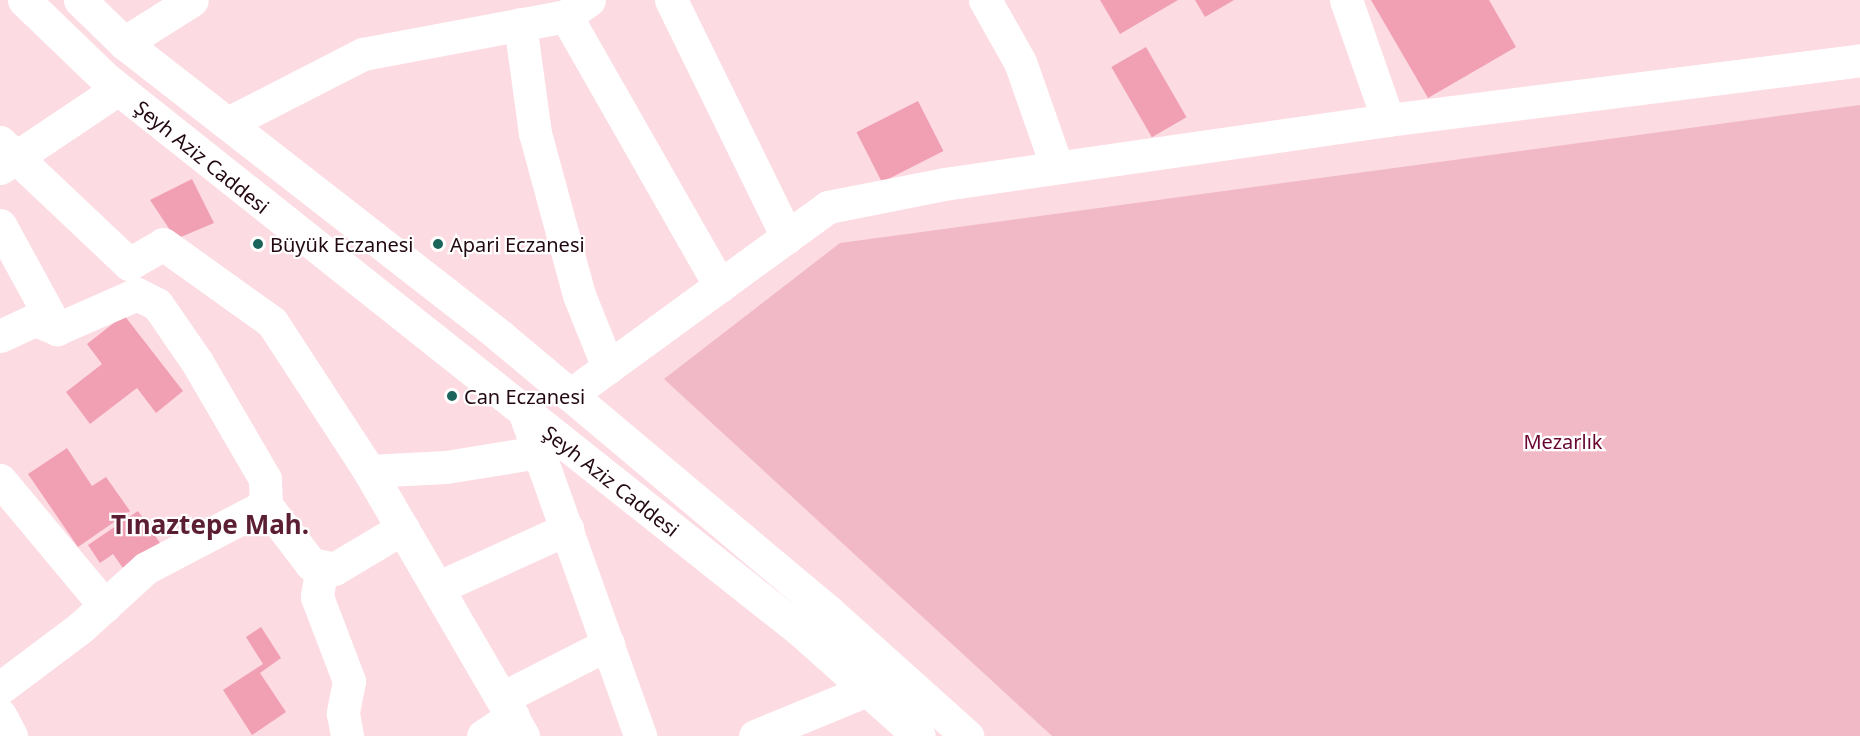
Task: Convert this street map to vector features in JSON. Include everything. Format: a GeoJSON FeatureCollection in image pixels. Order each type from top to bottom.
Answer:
{"type":"FeatureCollection","features":[{"type":"Feature","properties":{"kind":"street","name":"Şeyh Aziz Caddesi"},"geometry":{"type":"LineString","coordinates":[[24,0],[118,89],[800,630],[919,736]]}},
{"type":"Feature","properties":{"kind":"street","name":"Şeyh Aziz Caddesi"},"geometry":{"type":"LineString","coordinates":[[80,0],[124,43],[570,395],[829,612],[967,736]]}},
{"type":"Feature","properties":{"kind":"street"},"geometry":{"type":"LineString","coordinates":[[124,43],[192,0]]}},
{"type":"Feature","properties":{"kind":"street"},"geometry":{"type":"LineString","coordinates":[[671,0],[788,237]]}},
{"type":"Feature","properties":{"kind":"street"},"geometry":{"type":"LineString","coordinates":[[985,0],[1020,62],[1057,167]]}},
{"type":"Feature","properties":{"kind":"street"},"geometry":{"type":"LineString","coordinates":[[1346,0],[1388,120]]}},
{"type":"Feature","properties":{"kind":"street"},"geometry":{"type":"LineString","coordinates":[[228,123],[363,54],[520,24],[578,8],[720,285]]}},
{"type":"Feature","properties":{"kind":"street"},"geometry":{"type":"LineString","coordinates":[[520,24],[535,133],[579,295],[608,368]]}},
{"type":"Feature","properties":{"kind":"street"},"geometry":{"type":"LineString","coordinates":[[570,395],[828,207],[1057,167],[1388,120],[1860,60]]}},
{"type":"Feature","properties":{"kind":"street"},"geometry":{"type":"LineString","coordinates":[[118,89],[6,156],[129,264],[163,244],[272,322],[369,471],[513,716]]}},
{"type":"Feature","properties":{"kind":"street"},"geometry":{"type":"LineString","coordinates":[[0,225],[57,329]]}},
{"type":"Feature","properties":{"kind":"street"},"geometry":{"type":"LineString","coordinates":[[0,336],[35,320],[57,329],[118,299],[137,294],[157,304],[265,479],[266,505],[321,570],[317,597],[349,681],[343,713],[347,736]]}},
{"type":"Feature","properties":{"kind":"street"},"geometry":{"type":"LineString","coordinates":[[525,414],[640,736]]}},
{"type":"Feature","properties":{"kind":"street"},"geometry":{"type":"LineString","coordinates":[[369,471],[446,466],[538,452]]}},
{"type":"Feature","properties":{"kind":"street"},"geometry":{"type":"LineString","coordinates":[[0,480],[105,606]]}},
{"type":"Feature","properties":{"kind":"street"},"geometry":{"type":"LineString","coordinates":[[0,688],[105,606],[146,568],[266,505]]}},
{"type":"Feature","properties":{"kind":"street"},"geometry":{"type":"LineString","coordinates":[[321,570],[334,569],[403,528]]}},
{"type":"Feature","properties":{"kind":"street"},"geometry":{"type":"LineString","coordinates":[[438,587],[567,529]]}},
{"type":"Feature","properties":{"kind":"street"},"geometry":{"type":"LineString","coordinates":[[483,736],[608,644]]}},
{"type":"Feature","properties":{"kind":"street"},"geometry":{"type":"LineString","coordinates":[[761,735],[867,690]]}},
{"type":"Feature","properties":{"kind":"street"},"geometry":{"type":"LineString","coordinates":[[0,715],[11,736]]}},
{"type":"Feature","properties":{"kind":"green space","name":"Mezarlık"},"geometry":{"type":"Polygon","coordinates":[[[1860,105],[1860,736],[1052,736],[664,379],[840,243],[1860,105]]]}},
{"type":"Feature","properties":{"kind":"building"},"geometry":{"type":"Polygon","coordinates":[[[1100,0],[1178,0],[1120,34],[1100,0]]]}},
{"type":"Feature","properties":{"kind":"building"},"geometry":{"type":"Polygon","coordinates":[[[1195,0],[1234,0],[1205,17],[1195,0]]]}},
{"type":"Feature","properties":{"kind":"building"},"geometry":{"type":"Polygon","coordinates":[[[1371,0],[1489,0],[1516,47],[1428,98],[1371,0]]]}},
{"type":"Feature","properties":{"kind":"building"},"geometry":{"type":"Polygon","coordinates":[[[1146,47],[1186,117],[1152,137],[1111,67],[1146,47]]]}},
{"type":"Feature","properties":{"kind":"building"},"geometry":{"type":"Polygon","coordinates":[[[918,101],[943,151],[882,182],[857,132],[918,101]]]}},
{"type":"Feature","properties":{"kind":"building"},"geometry":{"type":"Polygon","coordinates":[[[192,179],[214,223],[176,239],[150,200],[192,179]]]}},
{"type":"Feature","properties":{"kind":"building"},"geometry":{"type":"Polygon","coordinates":[[[124,315],[183,391],[156,413],[137,388],[90,424],[66,392],[102,364],[87,344],[124,315]]]}},
{"type":"Feature","properties":{"kind":"building"},"geometry":{"type":"Polygon","coordinates":[[[67,448],[92,486],[106,477],[130,511],[78,547],[28,474],[67,448]]]}},
{"type":"Feature","properties":{"kind":"building"},"geometry":{"type":"Polygon","coordinates":[[[138,511],[167,553],[130,578],[113,554],[100,563],[88,545],[138,511]]]}},
{"type":"Feature","properties":{"kind":"building"},"geometry":{"type":"Polygon","coordinates":[[[261,627],[281,658],[260,673],[286,712],[252,735],[223,690],[263,664],[246,637],[261,627]]]}},
{"type":"Feature","properties":{"kind":"place","name":"Büyük Eczanesi"},"geometry":{"type":"Point","coordinates":[258,244]}},
{"type":"Feature","properties":{"kind":"place","name":"Apari Eczanesi"},"geometry":{"type":"Point","coordinates":[438,244]}},
{"type":"Feature","properties":{"kind":"place","name":"Can Eczanesi"},"geometry":{"type":"Point","coordinates":[452,396]}},
{"type":"Feature","properties":{"kind":"district","name":"Tınaztepe Mah."},"geometry":{"type":"Point","coordinates":[210,525]}}]}
